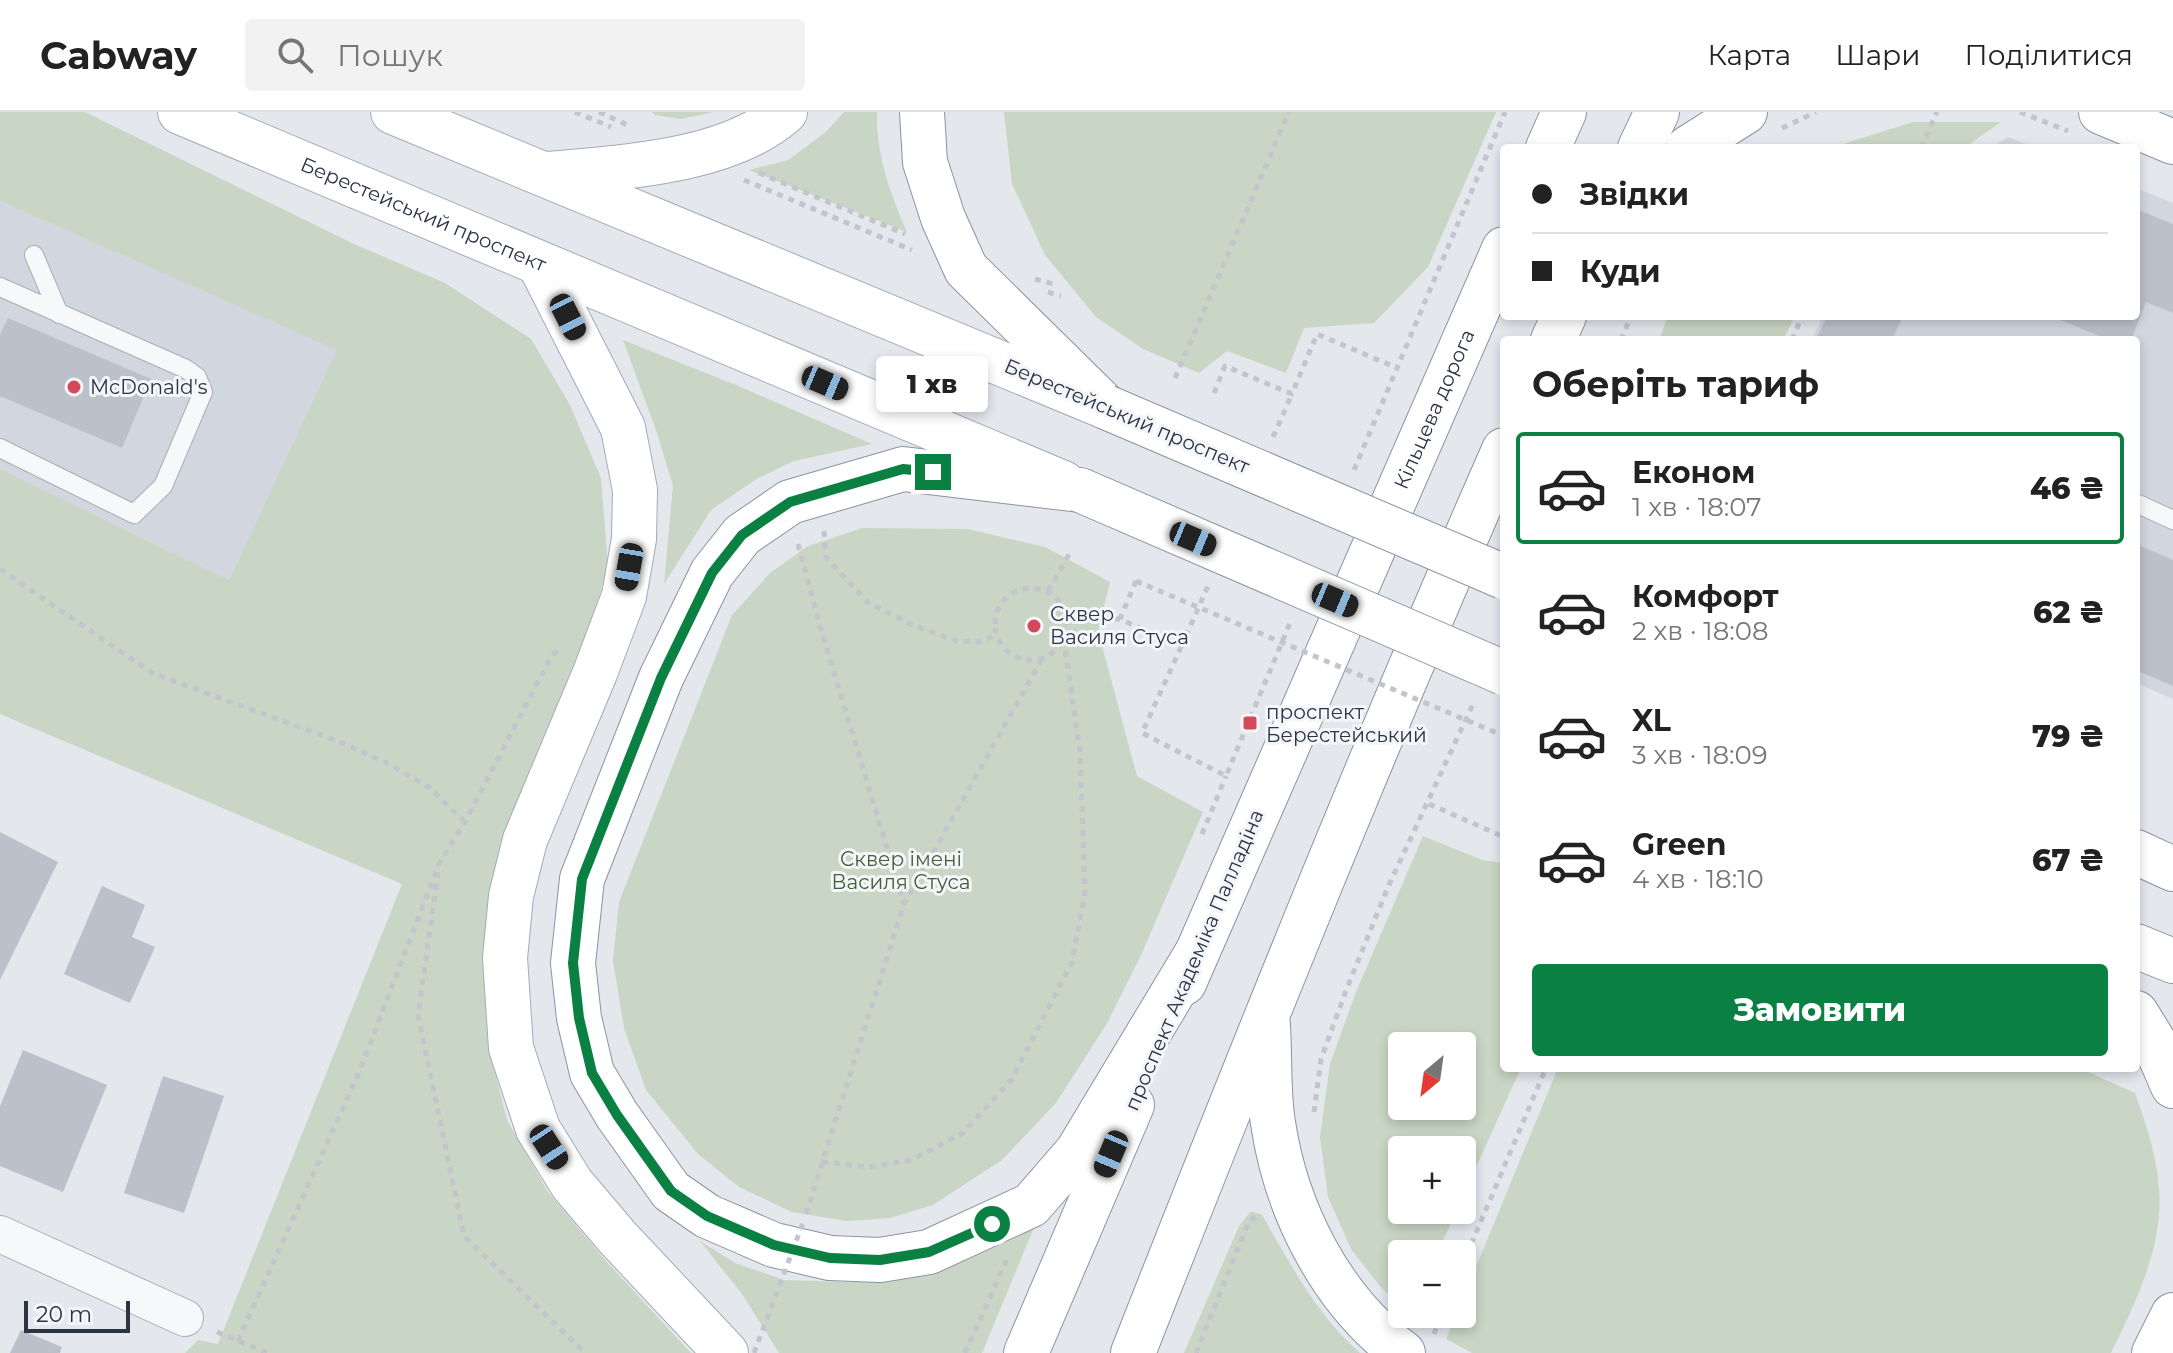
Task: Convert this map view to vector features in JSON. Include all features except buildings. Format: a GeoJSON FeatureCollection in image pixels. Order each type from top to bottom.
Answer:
{"type":"FeatureCollection","features":[{"type":"Feature","properties":{"kind":"main road","name":"Берестейський проспект"},"geometry":{"type":"LineString","coordinates":[[180,112],[1080,490],[1500,671]]}},
{"type":"Feature","properties":{"kind":"main road","name":"Берестейський проспект"},"geometry":{"type":"LineString","coordinates":[[393,112],[1106,407],[1500,575]]}},
{"type":"Feature","properties":{"kind":"main road"},"geometry":{"type":"LineString","coordinates":[[542,174],[638,165],[723,146],[771,124],[785,112]]}},
{"type":"Feature","properties":{"kind":"main road"},"geometry":{"type":"LineString","coordinates":[[922,112],[925,162],[943,218],[966,269],[1106,407]]}},
{"type":"Feature","properties":{"kind":"main road"},"geometry":{"type":"LineString","coordinates":[[1550,144],[1564,112]]}},
{"type":"Feature","properties":{"kind":"main road"},"geometry":{"type":"LineString","coordinates":[[1642,144],[1657,112]]}},
{"type":"Feature","properties":{"kind":"main road"},"geometry":{"type":"LineString","coordinates":[[1694,144],[1745,112]]}},
{"type":"Feature","properties":{"kind":"main road"},"geometry":{"type":"LineString","coordinates":[[2101,112],[2173,142]]}},
{"type":"Feature","properties":{"kind":"main road","name":"Кільцева дорога"},"geometry":{"type":"LineString","coordinates":[[1365,568],[1500,258]]}},
{"type":"Feature","properties":{"kind":"main road"},"geometry":{"type":"LineString","coordinates":[[540,265],[623,428],[635,490],[634,539],[624,596],[525,840],[511,896],[505,958],[511,1048],[538,1129],[572,1184],[617,1237],[726,1353]]}},
{"type":"Feature","properties":{"kind":"main road"},"geometry":{"type":"LineString","coordinates":[[1133,1353],[1268,1010],[1500,459]]}},
{"type":"Feature","properties":{"kind":"main road"},"geometry":{"type":"LineString","coordinates":[[1080,490],[903,469],[790,502],[742,535],[712,573],[661,678],[582,879],[573,963],[579,1018],[592,1073],[617,1115],[671,1191],[707,1216],[774,1245],[830,1258],[880,1260],[929,1252],[1031,1205],[1077,1152],[1195,956]]}},
{"type":"Feature","properties":{"kind":"main road","name":"проспект Академіка Палладіна"},"geometry":{"type":"LineString","coordinates":[[1026,1353],[1365,568]]}},
{"type":"Feature","properties":{"kind":"main road"},"geometry":{"type":"LineString","coordinates":[[2140,948],[2173,961]]}},
{"type":"Feature","properties":{"kind":"main road"},"geometry":{"type":"LineString","coordinates":[[1268,1010],[1272,1121],[1287,1189],[1327,1270],[1355,1309],[1403,1353]]}},
{"type":"Feature","properties":{"kind":"main road"},"geometry":{"type":"LineString","coordinates":[[2140,1019],[2154,1042],[2173,1086]]}},
{"type":"Feature","properties":{"kind":"main road"},"geometry":{"type":"LineString","coordinates":[[2154,1353],[2173,1315]]}},
{"type":"Feature","properties":{"kind":"street"},"geometry":{"type":"LineString","coordinates":[[0,1234],[185,1318]]}},
{"type":"Feature","properties":{"kind":"lane"},"geometry":{"type":"LineString","coordinates":[[34,255],[59,314]]}},
{"type":"Feature","properties":{"kind":"lane"},"geometry":{"type":"LineString","coordinates":[[0,287],[186,369],[197,377],[203,392],[163,486],[134,514],[0,448]]}},
{"type":"Feature","properties":{"kind":"lane"},"geometry":{"type":"LineString","coordinates":[[2140,505],[2173,520]]}},
{"type":"Feature","properties":{"kind":"path"},"geometry":{"type":"LineString","coordinates":[[601,113],[613,112]]}},
{"type":"Feature","properties":{"kind":"path"},"geometry":{"type":"LineString","coordinates":[[1175,378],[1289,112]]}},
{"type":"Feature","properties":{"kind":"path"},"geometry":{"type":"LineString","coordinates":[[1368,437],[1505,112]]}},
{"type":"Feature","properties":{"kind":"path"},"geometry":{"type":"LineString","coordinates":[[1923,144],[1937,112]]}},
{"type":"Feature","properties":{"kind":"path"},"geometry":{"type":"LineString","coordinates":[[601,113],[629,126]]}},
{"type":"Feature","properties":{"kind":"path"},"geometry":{"type":"LineString","coordinates":[[704,150],[961,257]]}},
{"type":"Feature","properties":{"kind":"path"},"geometry":{"type":"LineString","coordinates":[[742,179],[918,253]]}},
{"type":"Feature","properties":{"kind":"path"},"geometry":{"type":"LineString","coordinates":[[1214,393],[1225,366],[1292,394],[1317,334],[1397,368]]}},
{"type":"Feature","properties":{"kind":"path"},"geometry":{"type":"LineString","coordinates":[[810,533],[824,526],[826,557],[867,602],[912,625],[957,641],[979,642],[996,635]]}},
{"type":"Feature","properties":{"kind":"path"},"geometry":{"type":"LineString","coordinates":[[788,548],[797,540],[904,904]]}},
{"type":"Feature","properties":{"kind":"path"},"geometry":{"type":"LineString","coordinates":[[1048,591],[1071,551]]}},
{"type":"Feature","properties":{"kind":"path"},"geometry":{"type":"LineString","coordinates":[[0,569],[152,673],[340,742],[389,764],[430,788],[465,822]]}},
{"type":"Feature","properties":{"kind":"path"},"geometry":{"type":"LineString","coordinates":[[1120,619],[1136,581],[1500,734]]}},
{"type":"Feature","properties":{"kind":"path"},"geometry":{"type":"LineString","coordinates":[[1024,588],[1048,591],[1064,608],[1068,630],[1064,641],[1051,655],[1042,659],[1031,661],[1009,653],[996,635],[994,623],[997,611],[1003,600],[1013,592],[1024,588]]}},
{"type":"Feature","properties":{"kind":"path"},"geometry":{"type":"LineString","coordinates":[[1067,619],[1120,619],[1181,647],[1142,733],[1226,776],[1276,655]]}},
{"type":"Feature","properties":{"kind":"path"},"geometry":{"type":"LineString","coordinates":[[238,1341],[360,1070],[439,864],[465,822],[551,657],[569,637]]}},
{"type":"Feature","properties":{"kind":"path"},"geometry":{"type":"LineString","coordinates":[[822,1162],[869,1167],[911,1160],[963,1133],[1012,1079],[1072,962],[1085,893],[1080,751],[1064,641]]}},
{"type":"Feature","properties":{"kind":"path"},"geometry":{"type":"LineString","coordinates":[[754,1353],[804,1224],[904,904],[1042,659]]}},
{"type":"Feature","properties":{"kind":"path"},"geometry":{"type":"LineString","coordinates":[[1313,1121],[1321,1059],[1388,887],[1455,747]]}},
{"type":"Feature","properties":{"kind":"path"},"geometry":{"type":"LineString","coordinates":[[1429,804],[1500,835]]}},
{"type":"Feature","properties":{"kind":"path"},"geometry":{"type":"LineString","coordinates":[[439,864],[418,1015],[464,1236],[585,1353]]}},
{"type":"Feature","properties":{"kind":"path"},"geometry":{"type":"LineString","coordinates":[[1473,1240],[1544,1072]]}},
{"type":"Feature","properties":{"kind":"path"},"geometry":{"type":"LineString","coordinates":[[1196,1353],[1249,1221],[1266,1210]]}},
{"type":"Feature","properties":{"kind":"path"},"geometry":{"type":"LineString","coordinates":[[793,1220],[804,1224]]}},
{"type":"Feature","properties":{"kind":"path"},"geometry":{"type":"LineString","coordinates":[[185,1318],[267,1353]]}},
{"type":"Feature","properties":{"kind":"shaded area"},"geometry":{"type":"Polygon","coordinates":[[[2008,137],[2026,144],[1997,144],[2008,137]]]}},
{"type":"Feature","properties":{"kind":"shaded area"},"geometry":{"type":"Polygon","coordinates":[[[2140,190],[2173,203],[2173,699],[2140,685],[2140,336],[1814,336],[1821,320],[2140,320],[2140,190]]]}},
{"type":"Feature","properties":{"kind":"shaded area"},"geometry":{"type":"Polygon","coordinates":[[[0,201],[338,350],[229,580],[0,469],[0,201]]]}},
{"type":"Feature","properties":{"kind":"green space"},"geometry":{"type":"Polygon","coordinates":[[[0,112],[85,112],[354,244],[445,283],[531,339],[570,405],[601,478],[608,567],[592,620],[502,838],[489,891],[484,972],[491,1056],[507,1120],[548,1192],[604,1259],[691,1353],[185,1353],[198,1340],[218,1344],[402,884],[0,714],[0,469],[229,580],[337,350],[0,201],[0,112]]]}},
{"type":"Feature","properties":{"kind":"green space"},"geometry":{"type":"Polygon","coordinates":[[[652,112],[714,112],[681,119],[652,112]]]}},
{"type":"Feature","properties":{"kind":"green space"},"geometry":{"type":"Polygon","coordinates":[[[844,112],[877,112],[885,174],[907,232],[749,170],[788,160],[826,132],[844,112]]]}},
{"type":"Feature","properties":{"kind":"green space"},"geometry":{"type":"Polygon","coordinates":[[[1004,112],[1496,112],[1428,267],[1374,323],[1304,328],[1286,373],[1227,351],[1199,373],[1143,349],[1096,317],[1045,255],[1012,184],[1004,112]]]}},
{"type":"Feature","properties":{"kind":"green space"},"geometry":{"type":"Polygon","coordinates":[[[1913,122],[2001,122],[1970,144],[1843,144],[1913,122]]]}},
{"type":"Feature","properties":{"kind":"green space"},"geometry":{"type":"Polygon","coordinates":[[[1666,320],[1793,320],[1785,336],[1660,336],[1666,320]]]}},
{"type":"Feature","properties":{"kind":"green space"},"geometry":{"type":"Polygon","coordinates":[[[623,340],[872,444],[794,461],[755,480],[711,510],[664,584],[673,486],[623,340]]]}},
{"type":"Feature","properties":{"kind":"green space","name":"Сквер імені Василя Стуса"},"geometry":{"type":"Polygon","coordinates":[[[862,528],[968,529],[1045,547],[1110,582],[1098,631],[1137,776],[1203,812],[1141,955],[1106,1025],[1056,1103],[1002,1160],[933,1205],[890,1218],[847,1221],[792,1212],[739,1187],[698,1154],[646,1090],[624,1028],[613,961],[619,902],[732,615],[770,573],[808,546],[862,528]]]}},
{"type":"Feature","properties":{"kind":"green space"},"geometry":{"type":"Polygon","coordinates":[[[1423,836],[1482,860],[1500,862],[1500,1072],[1519,1072],[1476,1167],[1476,1136],[1388,1136],[1388,1224],[1451,1224],[1443,1240],[1388,1240],[1388,1294],[1351,1249],[1328,1197],[1320,1137],[1330,1064],[1356,992],[1423,836]]]}},
{"type":"Feature","properties":{"kind":"green space"},"geometry":{"type":"Polygon","coordinates":[[[1556,1072],[2088,1072],[2135,1093],[2143,1116],[2158,1177],[2157,1231],[2146,1274],[2111,1353],[1472,1353],[1446,1339],[1451,1328],[1476,1328],[1476,1267],[1556,1072]]]}},
{"type":"Feature","properties":{"kind":"green space"},"geometry":{"type":"Polygon","coordinates":[[[1043,1206],[982,1353],[779,1353],[742,1294],[700,1241],[735,1263],[784,1280],[851,1282],[907,1278],[1043,1206]]]}},
{"type":"Feature","properties":{"kind":"green space"},"geometry":{"type":"Polygon","coordinates":[[[1251,1211],[1262,1215],[1317,1305],[1360,1353],[1184,1353],[1239,1226],[1251,1211]]]}},
{"type":"Feature","properties":{"kind":"place","name":"McDonald's"},"geometry":{"type":"Point","coordinates":[74,387]}},
{"type":"Feature","properties":{"kind":"place","name":"Сквер Василя Стуса"},"geometry":{"type":"Point","coordinates":[1034,626]}},
{"type":"Feature","properties":{"kind":"place","name":"проспект Берестейський"},"geometry":{"type":"Point","coordinates":[1250,723]}},
{"type":"Feature","properties":{"kind":"route"},"geometry":{"type":"LineString","coordinates":[[933,472],[903,469],[790,502],[742,535],[712,573],[661,678],[582,879],[573,963],[579,1018],[592,1073],[617,1115],[671,1191],[707,1216],[774,1245],[830,1258],[880,1260],[929,1252],[992,1224]]}}]}
